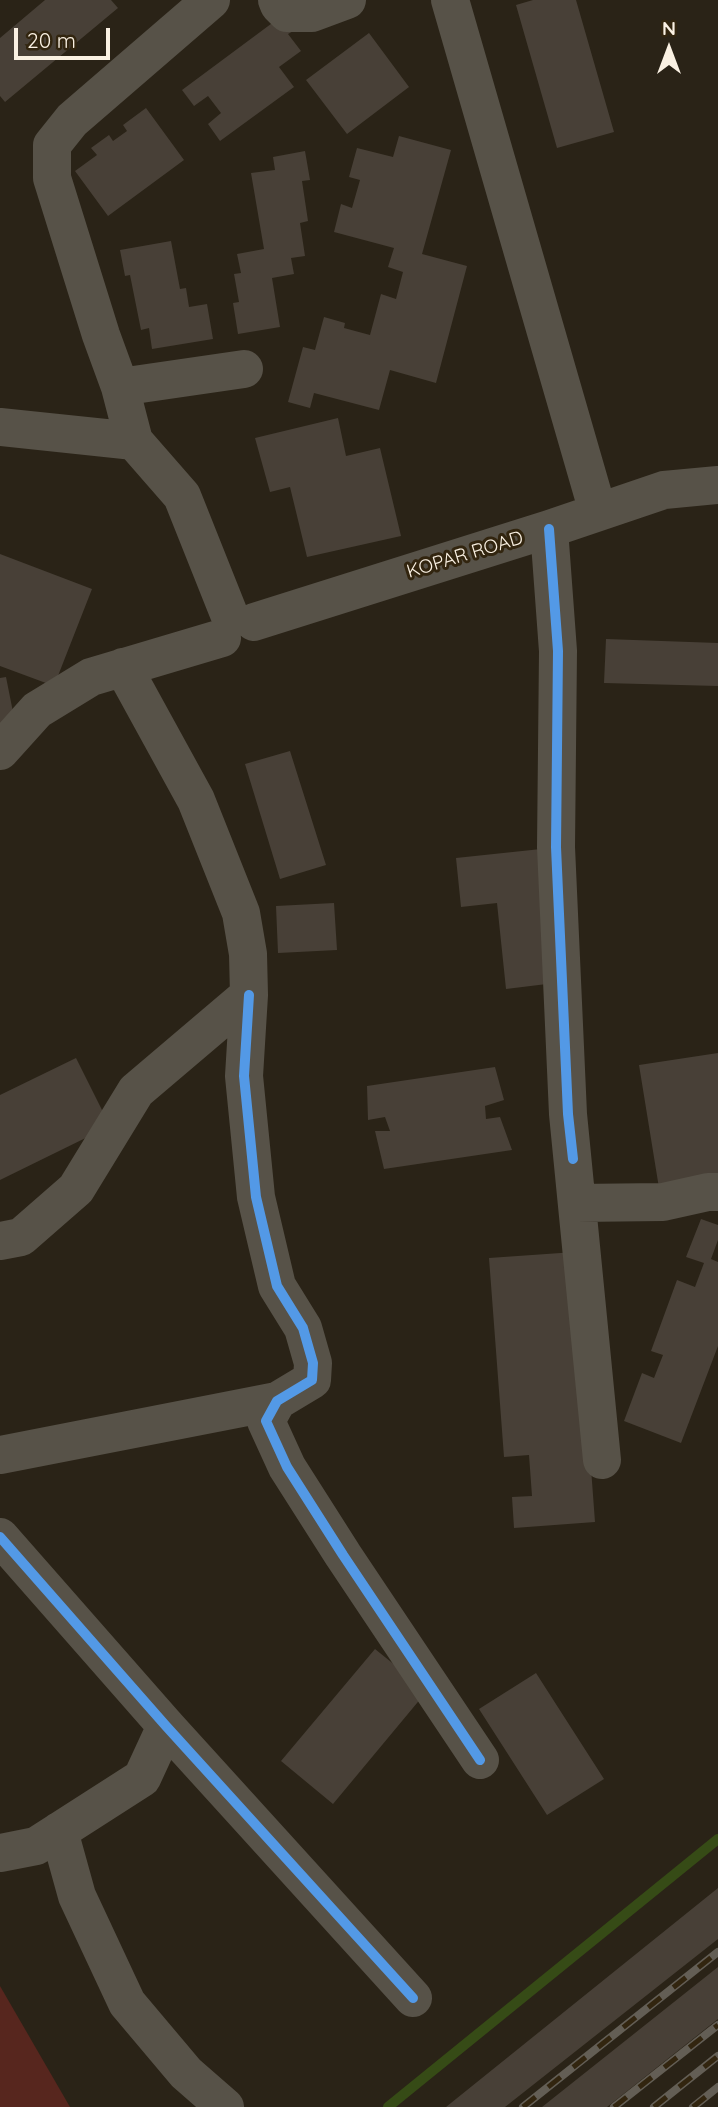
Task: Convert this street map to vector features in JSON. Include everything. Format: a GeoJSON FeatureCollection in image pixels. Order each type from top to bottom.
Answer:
{"type":"FeatureCollection","features":[{"type":"Feature","properties":{"kind":"street"},"geometry":{"type":"LineString","coordinates":[[211,0],[72,120],[52,145],[52,178],[120,387],[134,441],[182,496],[235,625]]}},
{"type":"Feature","properties":{"kind":"street"},"geometry":{"type":"LineString","coordinates":[[277,0],[287,13],[312,13],[347,0]]}},
{"type":"Feature","properties":{"kind":"street"},"geometry":{"type":"LineString","coordinates":[[450,0],[598,512]]}},
{"type":"Feature","properties":{"kind":"street"},"geometry":{"type":"LineString","coordinates":[[120,387],[244,369]]}},
{"type":"Feature","properties":{"kind":"street"},"geometry":{"type":"LineString","coordinates":[[0,427],[134,441]]}},
{"type":"Feature","properties":{"kind":"street","name":"KOPAR ROAD"},"geometry":{"type":"LineString","coordinates":[[0,751],[37,710],[91,677],[235,625],[664,490],[718,485]]}},
{"type":"Feature","properties":{"kind":"street"},"geometry":{"type":"LineString","coordinates":[[549,528],[558,650],[556,847],[568,1101],[601,1460]]}},
{"type":"Feature","properties":{"kind":"street"},"geometry":{"type":"LineString","coordinates":[[0,1455],[277,1401],[312,1380],[313,1363],[303,1328],[277,1286],[256,1197],[244,1076],[249,995],[248,954],[241,913],[197,800],[123,667]]}},
{"type":"Feature","properties":{"kind":"street"},"geometry":{"type":"LineString","coordinates":[[0,1241],[21,1237],[76,1189],[136,1091],[249,995]]}},
{"type":"Feature","properties":{"kind":"street"},"geometry":{"type":"LineString","coordinates":[[577,1203],[663,1202],[718,1192]]}},
{"type":"Feature","properties":{"kind":"street"},"geometry":{"type":"LineString","coordinates":[[277,1401],[266,1422],[287,1467],[480,1760]]}},
{"type":"Feature","properties":{"kind":"street"},"geometry":{"type":"LineString","coordinates":[[0,1537],[166,1726],[414,1998]]}},
{"type":"Feature","properties":{"kind":"street"},"geometry":{"type":"LineString","coordinates":[[0,1853],[36,1846],[142,1778],[166,1726]]}},
{"type":"Feature","properties":{"kind":"street"},"geometry":{"type":"LineString","coordinates":[[59,1831],[76,1896],[127,2003],[186,2073],[225,2107]]}},
{"type":"Feature","properties":{"kind":"shaded area"},"geometry":{"type":"Polygon","coordinates":[[[0,1986],[70,2107],[0,2107],[0,1986]]]}},
{"type":"Feature","properties":{"kind":"building"},"geometry":{"type":"Polygon","coordinates":[[[45,0],[111,0],[118,8],[5,102],[0,96],[0,38],[45,0]]]}},
{"type":"Feature","properties":{"kind":"building"},"geometry":{"type":"Polygon","coordinates":[[[533,0],[576,0],[614,132],[557,148],[516,5],[533,0]]]}},
{"type":"Feature","properties":{"kind":"building"},"geometry":{"type":"Polygon","coordinates":[[[283,15],[295,30],[288,34],[301,51],[279,67],[294,87],[220,141],[208,124],[221,113],[208,96],[194,106],[182,90],[283,15]]]}},
{"type":"Feature","properties":{"kind":"building"},"geometry":{"type":"Polygon","coordinates":[[[369,33],[409,87],[347,134],[306,80],[369,33]]]}},
{"type":"Feature","properties":{"kind":"building"},"geometry":{"type":"Polygon","coordinates":[[[146,108],[184,160],[108,216],[75,171],[97,155],[91,148],[109,135],[113,141],[127,131],[123,125],[146,108]]]}},
{"type":"Feature","properties":{"kind":"building"},"geometry":{"type":"Polygon","coordinates":[[[399,136],[451,150],[422,254],[467,266],[436,383],[390,370],[379,410],[314,393],[310,408],[288,402],[303,347],[315,350],[324,317],[345,323],[344,328],[370,335],[381,294],[396,299],[403,272],[388,267],[394,248],[334,232],[341,204],[352,208],[360,180],[349,177],[357,148],[393,157],[399,136]]]}},
{"type":"Feature","properties":{"kind":"building"},"geometry":{"type":"Polygon","coordinates":[[[305,151],[310,180],[302,181],[308,221],[300,223],[305,256],[291,258],[294,274],[272,278],[280,327],[238,334],[233,303],[239,302],[234,274],[241,273],[237,254],[264,249],[251,173],[275,170],[273,157],[305,151]]]}},
{"type":"Feature","properties":{"kind":"building"},"geometry":{"type":"Polygon","coordinates":[[[171,241],[180,289],[186,288],[189,307],[207,304],[213,339],[152,349],[149,328],[141,330],[130,275],[125,276],[120,250],[171,241]]]}},
{"type":"Feature","properties":{"kind":"building"},"geometry":{"type":"Polygon","coordinates":[[[338,418],[346,456],[380,448],[401,536],[307,557],[290,487],[270,492],[255,438],[338,418]]]}},
{"type":"Feature","properties":{"kind":"building"},"geometry":{"type":"Polygon","coordinates":[[[0,554],[92,589],[54,686],[0,666],[0,554]]]}},
{"type":"Feature","properties":{"kind":"building"},"geometry":{"type":"Polygon","coordinates":[[[606,639],[718,643],[718,686],[604,683],[606,639]]]}},
{"type":"Feature","properties":{"kind":"building"},"geometry":{"type":"Polygon","coordinates":[[[6,677],[16,727],[0,729],[0,678],[6,677]]]}},
{"type":"Feature","properties":{"kind":"building"},"geometry":{"type":"Polygon","coordinates":[[[290,751],[326,865],[280,879],[245,764],[290,751]]]}},
{"type":"Feature","properties":{"kind":"building"},"geometry":{"type":"Polygon","coordinates":[[[541,849],[555,983],[506,989],[497,903],[461,907],[456,858],[541,849]]]}},
{"type":"Feature","properties":{"kind":"building"},"geometry":{"type":"Polygon","coordinates":[[[334,903],[337,950],[278,953],[276,906],[334,903]]]}},
{"type":"Feature","properties":{"kind":"building"},"geometry":{"type":"Polygon","coordinates":[[[718,1053],[718,1179],[659,1188],[639,1065],[718,1053]]]}},
{"type":"Feature","properties":{"kind":"building"},"geometry":{"type":"Polygon","coordinates":[[[76,1058],[110,1126],[0,1180],[0,1095],[76,1058]]]}},
{"type":"Feature","properties":{"kind":"building"},"geometry":{"type":"Polygon","coordinates":[[[495,1067],[504,1100],[485,1106],[486,1119],[500,1117],[512,1150],[384,1169],[375,1131],[390,1131],[385,1117],[368,1120],[367,1086],[495,1067]]]}},
{"type":"Feature","properties":{"kind":"building"},"geometry":{"type":"Polygon","coordinates":[[[701,1219],[718,1225],[718,1240],[711,1259],[718,1262],[718,1346],[681,1443],[624,1421],[642,1373],[654,1378],[663,1355],[651,1351],[677,1280],[695,1287],[704,1263],[686,1257],[701,1219]]]}},
{"type":"Feature","properties":{"kind":"building"},"geometry":{"type":"Polygon","coordinates":[[[575,1252],[595,1522],[514,1528],[512,1497],[532,1496],[529,1455],[504,1457],[489,1258],[575,1252]]]}},
{"type":"Feature","properties":{"kind":"building"},"geometry":{"type":"Polygon","coordinates":[[[375,1649],[427,1691],[333,1804],[281,1761],[375,1649]]]}},
{"type":"Feature","properties":{"kind":"building"},"geometry":{"type":"Polygon","coordinates":[[[536,1673],[604,1779],[547,1815],[479,1709],[536,1673]]]}},
{"type":"Feature","properties":{"kind":"building"},"geometry":{"type":"Polygon","coordinates":[[[718,1888],[718,1939],[505,2107],[446,2107],[718,1888]]]}},
{"type":"Feature","properties":{"kind":"building"},"geometry":{"type":"Polygon","coordinates":[[[718,1967],[718,2019],[607,2107],[542,2107],[718,1967]]]}},
{"type":"Feature","properties":{"kind":"waterway"},"geometry":{"type":"LineString","coordinates":[[388,2107],[718,1839]]}},
{"type":"Feature","properties":{"kind":"railway"},"geometry":{"type":"LineString","coordinates":[[523,2107],[718,1952]]}},
{"type":"Feature","properties":{"kind":"railway"},"geometry":{"type":"LineString","coordinates":[[614,2107],[718,2025]]}},
{"type":"Feature","properties":{"kind":"railway"},"geometry":{"type":"LineString","coordinates":[[654,2107],[718,2056]]}},
{"type":"Feature","properties":{"kind":"railway"},"geometry":{"type":"LineString","coordinates":[[693,2107],[718,2087]]}},
{"type":"Feature","properties":{"kind":"cycle path"},"geometry":{"type":"LineString","coordinates":[[549,529],[558,651],[556,847],[568,1114],[573,1159]]}},
{"type":"Feature","properties":{"kind":"cycle path"},"geometry":{"type":"LineString","coordinates":[[249,995],[244,1076],[256,1197],[277,1286],[303,1328],[313,1363],[312,1380],[277,1401],[266,1421],[287,1467],[480,1760]]}},
{"type":"Feature","properties":{"kind":"cycle path"},"geometry":{"type":"LineString","coordinates":[[0,1537],[166,1726],[413,1998]]}}]}
